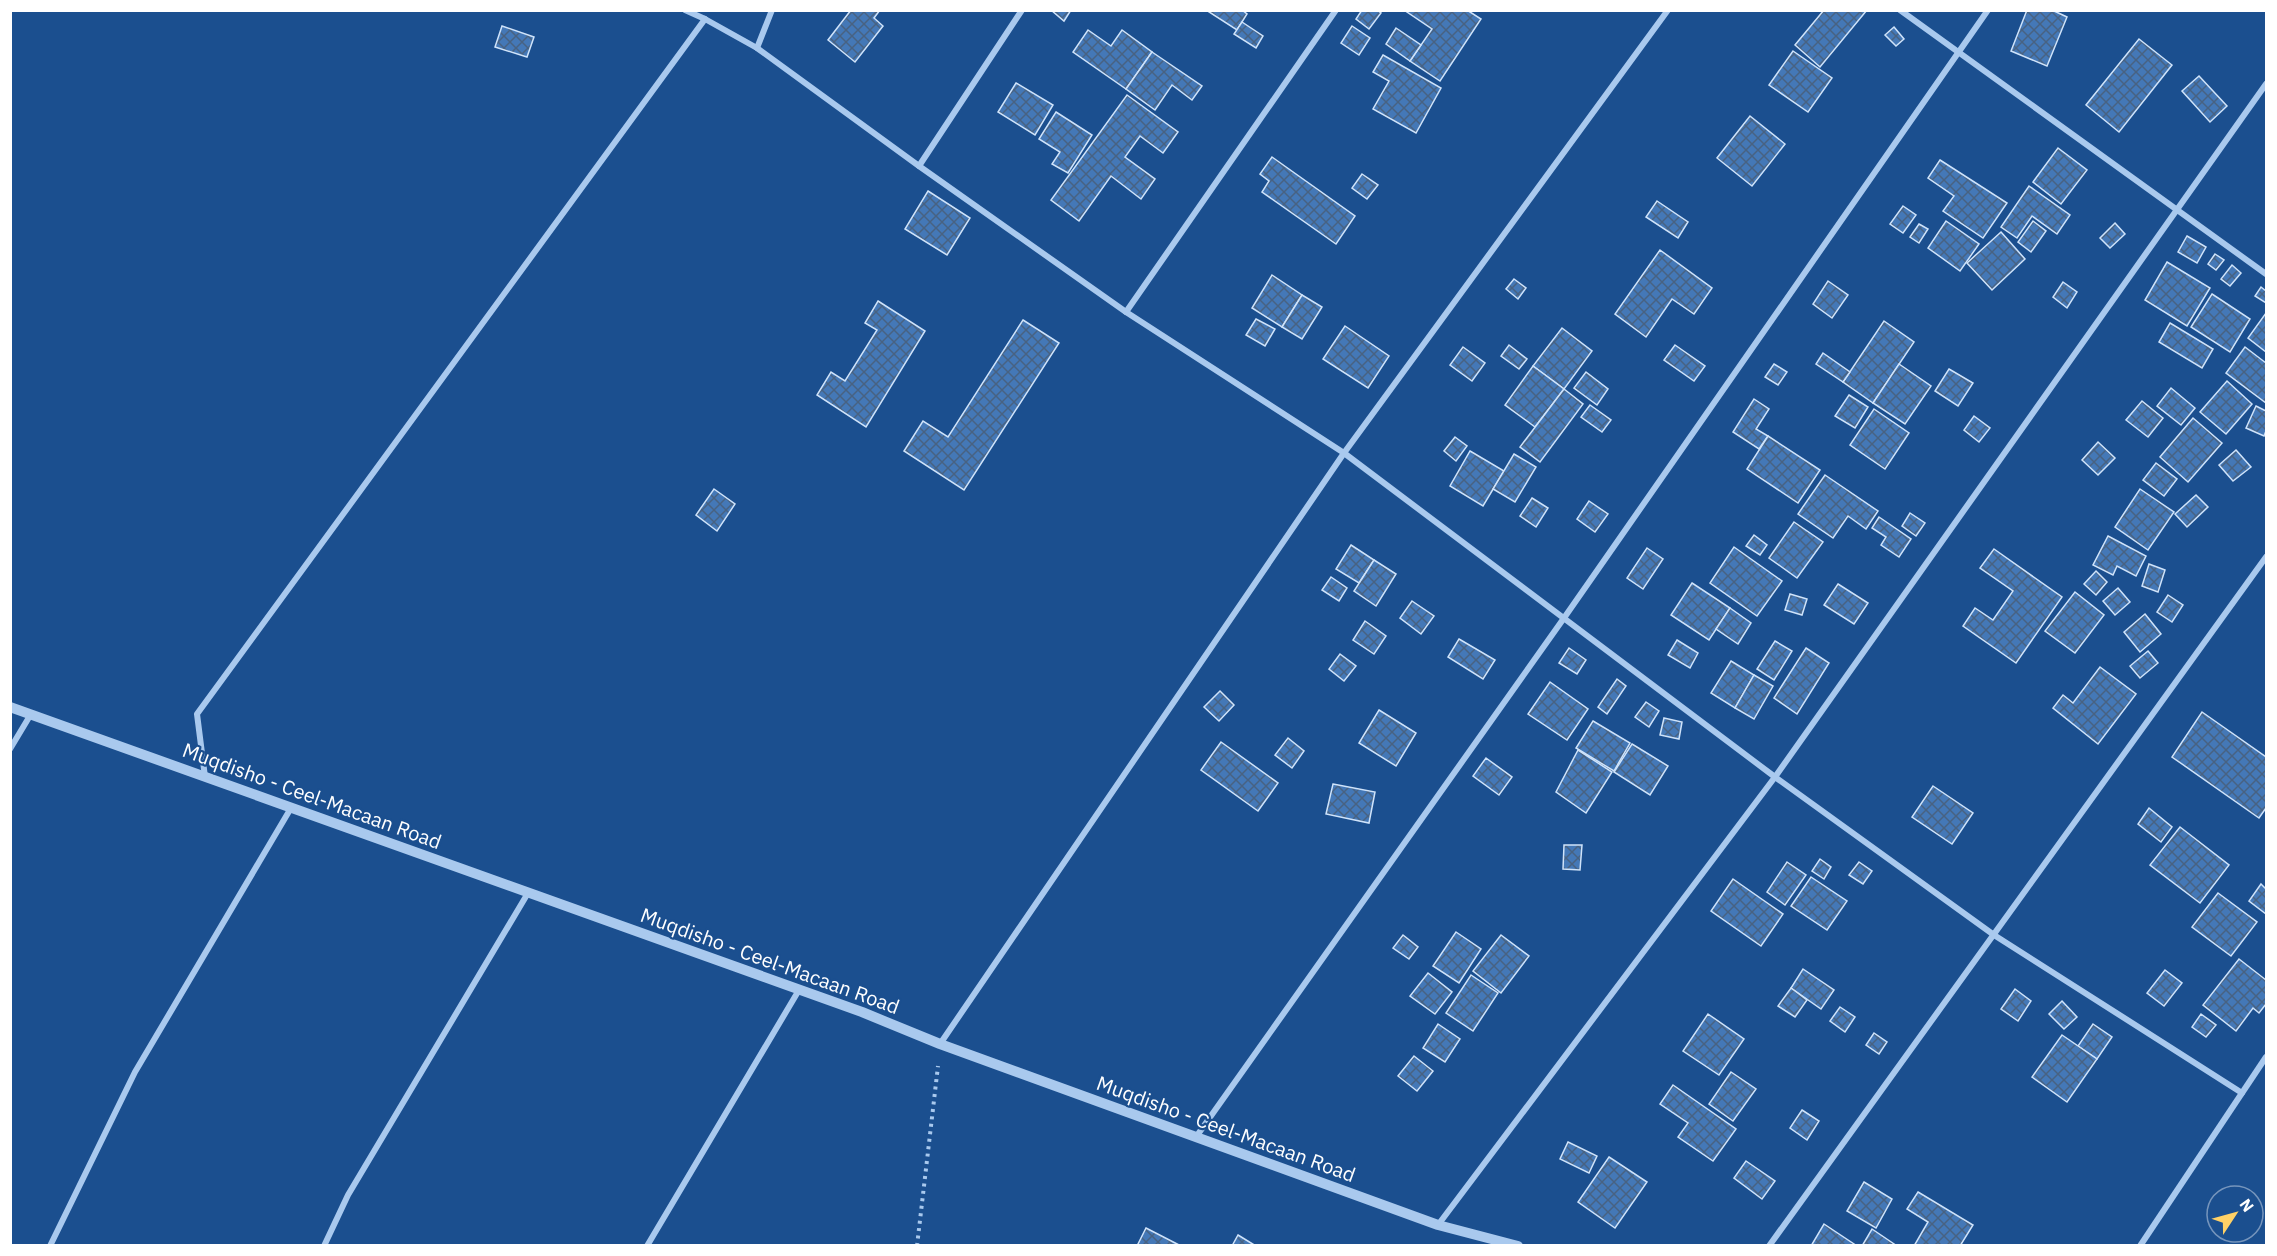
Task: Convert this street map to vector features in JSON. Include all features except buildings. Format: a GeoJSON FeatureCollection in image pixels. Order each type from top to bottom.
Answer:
{"type":"FeatureCollection","features":[{"type":"Feature","properties":{"kind":"street"},"geometry":{"type":"LineString","coordinates":[[685,10],[756,48],[1126,312],[1344,453],[1775,777],[1994,935],[2242,1093]]}},
{"type":"Feature","properties":{"kind":"street"},"geometry":{"type":"LineString","coordinates":[[756,48],[772,10]]}},
{"type":"Feature","properties":{"kind":"street"},"geometry":{"type":"LineString","coordinates":[[919,166],[1022,10]]}},
{"type":"Feature","properties":{"kind":"street"},"geometry":{"type":"LineString","coordinates":[[1126,312],[1336,10]]}},
{"type":"Feature","properties":{"kind":"street"},"geometry":{"type":"LineString","coordinates":[[940,1044],[1344,453],[1668,10]]}},
{"type":"Feature","properties":{"kind":"street"},"geometry":{"type":"LineString","coordinates":[[1900,10],[2266,274]]}},
{"type":"Feature","properties":{"kind":"street"},"geometry":{"type":"LineString","coordinates":[[1196,1137],[1564,618],[1988,10]]}},
{"type":"Feature","properties":{"kind":"street"},"geometry":{"type":"LineString","coordinates":[[205,777],[197,714],[705,19]]}},
{"type":"Feature","properties":{"kind":"street"},"geometry":{"type":"LineString","coordinates":[[1438,1225],[1775,777],[2266,84]]}},
{"type":"Feature","properties":{"kind":"street"},"geometry":{"type":"LineString","coordinates":[[1769,1245],[2266,557]]}},
{"type":"Feature","properties":{"kind":"street","name":"Muqdisho - Ceel-Macaan Road"},"geometry":{"type":"LineString","coordinates":[[10,707],[862,1012],[940,1044],[1438,1225],[1518,1245]]}},
{"type":"Feature","properties":{"kind":"street"},"geometry":{"type":"LineString","coordinates":[[10,749],[31,714]]}},
{"type":"Feature","properties":{"kind":"street"},"geometry":{"type":"LineString","coordinates":[[50,1245],[135,1071],[291,808]]}},
{"type":"Feature","properties":{"kind":"street"},"geometry":{"type":"LineString","coordinates":[[324,1245],[348,1194],[528,893]]}},
{"type":"Feature","properties":{"kind":"street"},"geometry":{"type":"LineString","coordinates":[[646,1245],[799,990]]}},
{"type":"Feature","properties":{"kind":"street"},"geometry":{"type":"LineString","coordinates":[[2140,1245],[2266,1057]]}},
{"type":"Feature","properties":{"kind":"path"},"geometry":{"type":"LineString","coordinates":[[917,1245],[940,1044]]}}]}
